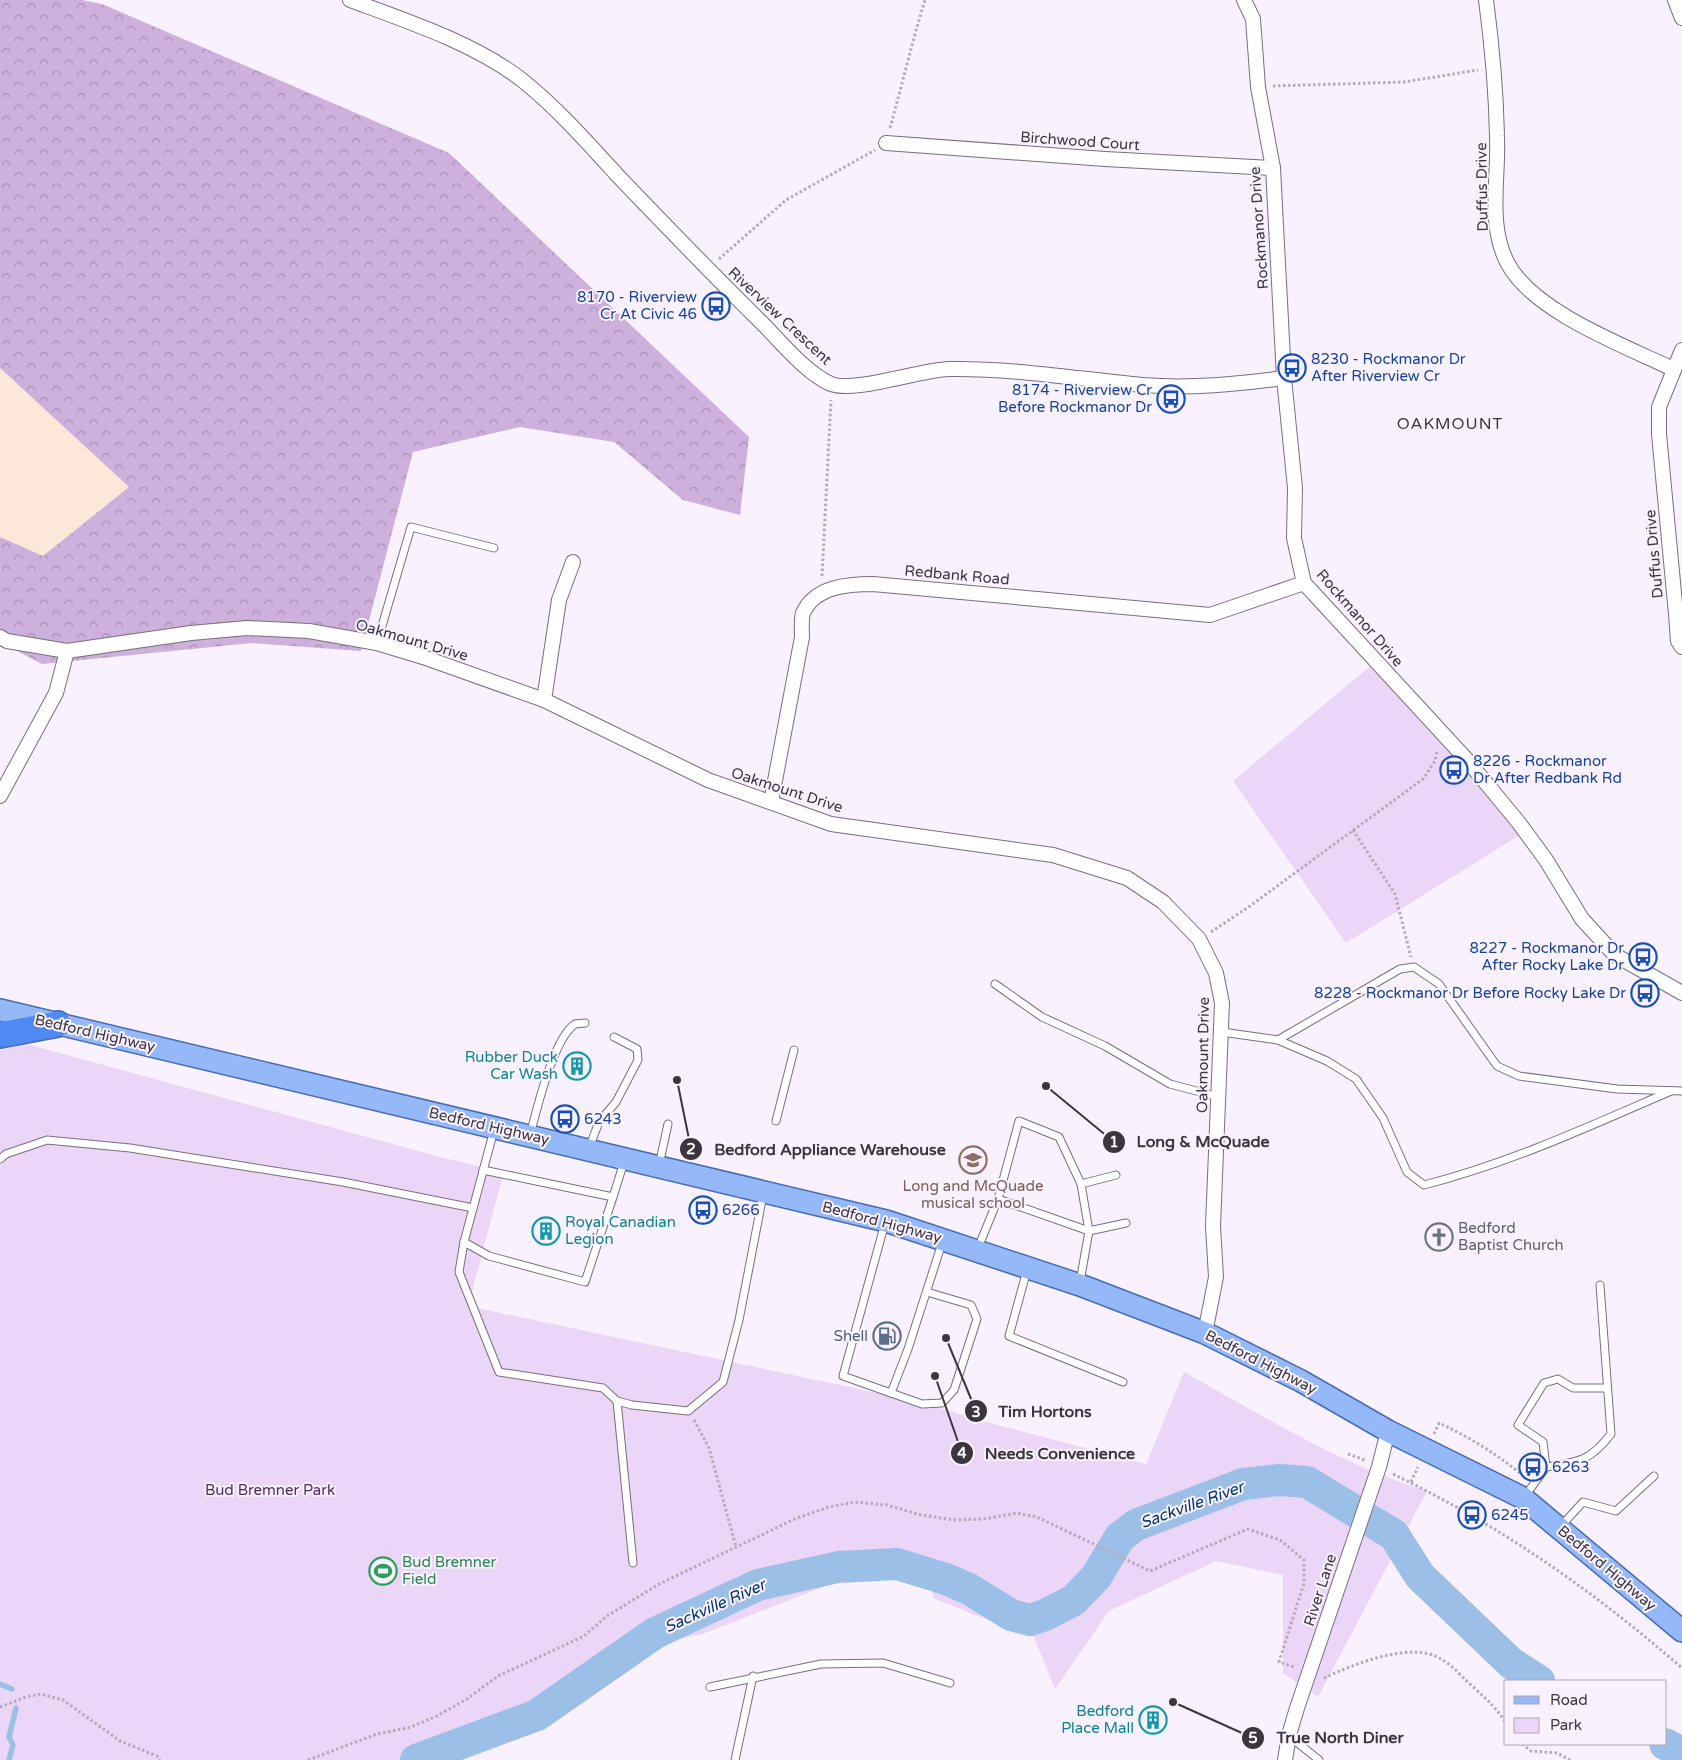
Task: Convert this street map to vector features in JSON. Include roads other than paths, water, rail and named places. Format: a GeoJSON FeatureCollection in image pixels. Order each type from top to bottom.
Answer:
{"type":"FeatureCollection","features":[{"type":"Feature","properties":{"kind":"highway"},"geometry":{"type":"LineString","coordinates":[[0,1035],[58,1024]]}},
{"type":"Feature","properties":{"kind":"main road","name":"Bedford Highway"},"geometry":{"type":"LineString","coordinates":[[0,1010],[886,1220],[1080,1285],[1205,1333],[1301,1380],[1388,1431],[1523,1498],[1682,1630]]}},
{"type":"Feature","properties":{"kind":"street","name":"Riverview Crescent"},"geometry":{"type":"LineString","coordinates":[[350,0],[417,25],[468,49],[522,80],[572,127],[707,269],[812,372],[832,384],[852,387],[940,369],[1006,370],[1147,385],[1237,384],[1284,378]]}},
{"type":"Feature","properties":{"kind":"street","name":"Rockmanor Drive"},"geometry":{"type":"LineString","coordinates":[[1244,0],[1253,19],[1258,87],[1273,168],[1284,378],[1294,488],[1294,538],[1304,582],[1468,760],[1546,860],[1582,919],[1615,955],[1682,993]]}},
{"type":"Feature","properties":{"kind":"street","name":"Duffus Drive"},"geometry":{"type":"LineString","coordinates":[[1486,0],[1498,139],[1496,208],[1499,241],[1509,265],[1529,289],[1558,312],[1673,369]]}},
{"type":"Feature","properties":{"kind":"street"},"geometry":{"type":"LineString","coordinates":[[1675,0],[1682,18]]}},
{"type":"Feature","properties":{"kind":"street","name":"Birchwood Court"},"geometry":{"type":"LineString","coordinates":[[886,143],[1106,159],[1273,168]]}},
{"type":"Feature","properties":{"kind":"street","name":"Duffus Drive"},"geometry":{"type":"LineString","coordinates":[[1682,350],[1658,407],[1678,632],[1682,647]]}},
{"type":"Feature","properties":{"kind":"street"},"geometry":{"type":"LineString","coordinates":[[544,700],[559,600],[573,562]]}},
{"type":"Feature","properties":{"kind":"street","name":"Redbank Road"},"geometry":{"type":"LineString","coordinates":[[771,802],[802,636],[803,613],[821,592],[857,584],[873,584],[1210,614],[1304,582]]}},
{"type":"Feature","properties":{"kind":"street","name":"Oakmount Drive"},"geometry":{"type":"LineString","coordinates":[[0,638],[6,641],[67,651],[191,633],[247,628],[309,631],[376,643],[423,657],[544,700],[708,780],[831,824],[1053,855],[1127,878],[1163,902],[1199,939],[1216,974],[1222,1003],[1213,1226],[1216,1277],[1205,1333]]}},
{"type":"Feature","properties":{"kind":"street"},"geometry":{"type":"LineString","coordinates":[[0,796],[56,693],[67,651]]}},
{"type":"Feature","properties":{"kind":"street","name":"River Lane"},"geometry":{"type":"LineString","coordinates":[[1285,1760],[1289,1736],[1379,1467],[1388,1431]]}},
{"type":"Feature","properties":{"kind":"lane"},"geometry":{"type":"LineString","coordinates":[[376,643],[411,527],[494,548]]}},
{"type":"Feature","properties":{"kind":"lane"},"geometry":{"type":"LineString","coordinates":[[1278,1040],[1400,969],[1414,967],[1439,984],[1497,1066],[1504,1070],[1519,1076],[1617,1089],[1682,1091]]}},
{"type":"Feature","properties":{"kind":"lane"},"geometry":{"type":"LineString","coordinates":[[995,984],[1042,1017],[1105,1046],[1170,1084],[1219,1097]]}},
{"type":"Feature","properties":{"kind":"lane"},"geometry":{"type":"LineString","coordinates":[[530,1136],[537,1106],[562,1036],[574,1024],[585,1023]]}},
{"type":"Feature","properties":{"kind":"lane"},"geometry":{"type":"LineString","coordinates":[[1222,1032],[1278,1040],[1327,1061],[1356,1079],[1383,1118],[1407,1172],[1424,1185],[1470,1173],[1554,1142],[1671,1091]]}},
{"type":"Feature","properties":{"kind":"lane"},"geometry":{"type":"LineString","coordinates":[[588,1150],[599,1122],[616,1102],[638,1060],[636,1049],[614,1037]]}},
{"type":"Feature","properties":{"kind":"lane"},"geometry":{"type":"LineString","coordinates":[[776,1121],[794,1050]]}},
{"type":"Feature","properties":{"kind":"lane"},"geometry":{"type":"LineString","coordinates":[[977,1250],[998,1199],[1019,1121],[1059,1136],[1081,1184],[1088,1231],[1080,1285]]}},
{"type":"Feature","properties":{"kind":"lane"},"geometry":{"type":"LineString","coordinates":[[659,1167],[668,1124]]}},
{"type":"Feature","properties":{"kind":"lane"},"geometry":{"type":"LineString","coordinates":[[495,1128],[464,1242],[459,1272],[499,1372],[603,1388],[617,1401],[632,1405],[688,1411],[723,1382],[739,1320],[763,1192]]}},
{"type":"Feature","properties":{"kind":"lane"},"geometry":{"type":"LineString","coordinates":[[0,1158],[6,1154],[47,1140],[130,1148],[343,1182],[473,1208]]}},
{"type":"Feature","properties":{"kind":"lane"},"geometry":{"type":"LineString","coordinates":[[464,1242],[489,1256],[585,1282],[625,1159]]}},
{"type":"Feature","properties":{"kind":"lane"},"geometry":{"type":"LineString","coordinates":[[483,1170],[613,1198]]}},
{"type":"Feature","properties":{"kind":"lane"},"geometry":{"type":"LineString","coordinates":[[1081,1184],[1116,1175]]}},
{"type":"Feature","properties":{"kind":"lane"},"geometry":{"type":"LineString","coordinates":[[998,1199],[1088,1231],[1126,1223]]}},
{"type":"Feature","properties":{"kind":"lane"},"geometry":{"type":"LineString","coordinates":[[886,1220],[844,1376],[922,1404],[942,1403],[954,1390],[977,1319],[971,1305],[927,1292]]}},
{"type":"Feature","properties":{"kind":"lane"},"geometry":{"type":"LineString","coordinates":[[891,1393],[927,1292],[943,1239]]}},
{"type":"Feature","properties":{"kind":"lane"},"geometry":{"type":"LineString","coordinates":[[1028,1267],[1009,1336],[1123,1382]]}},
{"type":"Feature","properties":{"kind":"lane"},"geometry":{"type":"LineString","coordinates":[[1546,1466],[1574,1463],[1589,1456],[1597,1452],[1611,1434],[1600,1285]]}},
{"type":"Feature","properties":{"kind":"lane"},"geometry":{"type":"LineString","coordinates":[[1523,1498],[1546,1466],[1543,1442],[1518,1425],[1544,1383],[1558,1379],[1573,1388],[1607,1388]]}},
{"type":"Feature","properties":{"kind":"lane"},"geometry":{"type":"LineString","coordinates":[[617,1401],[633,1562]]}},
{"type":"Feature","properties":{"kind":"lane"},"geometry":{"type":"LineString","coordinates":[[1559,1528],[1583,1502],[1616,1510],[1654,1476]]}},
{"type":"Feature","properties":{"kind":"lane"},"geometry":{"type":"LineString","coordinates":[[710,1687],[754,1676],[821,1664],[883,1663],[950,1683]]}},
{"type":"Feature","properties":{"kind":"lane"},"geometry":{"type":"LineString","coordinates":[[735,1760],[754,1676]]}},
{"type":"Feature","properties":{"kind":"lane"},"geometry":{"type":"LineString","coordinates":[[1289,1736],[1319,1760]]}},
{"type":"Feature","properties":{"kind":"waterway","name":"Sackville River"},"geometry":{"type":"LineString","coordinates":[[416,1760],[537,1715],[655,1633],[758,1585],[838,1567],[897,1564],[946,1579],[969,1589],[1011,1615],[1030,1620],[1045,1615],[1074,1600],[1096,1577],[1120,1537],[1136,1525],[1243,1484],[1279,1480],[1307,1482],[1394,1535],[1420,1576],[1511,1663],[1537,1680]]}},
{"type":"Feature","properties":{"kind":"waterway"},"geometry":{"type":"LineString","coordinates":[[0,1684],[12,1689]]}},
{"type":"Feature","properties":{"kind":"waterway"},"geometry":{"type":"LineString","coordinates":[[9,1760],[13,1745],[9,1737],[16,1708]]}},
{"type":"Feature","properties":{"kind":"waterway","name":"Sackville River"},"geometry":{"type":"LineString","coordinates":[[1667,1745],[1682,1753]]}},
{"type":"Feature","properties":{"kind":"place","name":"8170 - Riverview Cr At Civic 46"},"geometry":{"type":"Point","coordinates":[716,306]}},
{"type":"Feature","properties":{"kind":"place","name":"8230 - Rockmanor Dr After Riverview Cr"},"geometry":{"type":"Point","coordinates":[1292,368]}},
{"type":"Feature","properties":{"kind":"place","name":"8174 - Riverview Cr Before Rockmanor Dr"},"geometry":{"type":"Point","coordinates":[1171,399]}},
{"type":"Feature","properties":{"kind":"place","name":"8226 - Rockmanor Dr After Redbank Rd"},"geometry":{"type":"Point","coordinates":[1454,770]}},
{"type":"Feature","properties":{"kind":"place","name":"8227 - Rockmanor Dr After Rocky Lake Dr"},"geometry":{"type":"Point","coordinates":[1643,957]}},
{"type":"Feature","properties":{"kind":"place","name":"8228 - Rockmanor Dr Before Rocky Lake Dr"},"geometry":{"type":"Point","coordinates":[1645,993]}},
{"type":"Feature","properties":{"kind":"place","name":"Rubber Duck Car Wash"},"geometry":{"type":"Point","coordinates":[577,1066]}},
{"type":"Feature","properties":{"kind":"place","name":"Bedford Appliance Warehouse"},"geometry":{"type":"Point","coordinates":[677,1080]}},
{"type":"Feature","properties":{"kind":"place","name":"Long & McQuade"},"geometry":{"type":"Point","coordinates":[1046,1086]}},
{"type":"Feature","properties":{"kind":"place","name":"6243"},"geometry":{"type":"Point","coordinates":[565,1119]}},
{"type":"Feature","properties":{"kind":"place","name":"Long and McQuade musical school"},"geometry":{"type":"Point","coordinates":[973,1160]}},
{"type":"Feature","properties":{"kind":"place","name":"6266"},"geometry":{"type":"Point","coordinates":[703,1210]}},
{"type":"Feature","properties":{"kind":"place","name":"Royal Canadian Legion"},"geometry":{"type":"Point","coordinates":[546,1231]}},
{"type":"Feature","properties":{"kind":"place","name":"Bedford Baptist Church"},"geometry":{"type":"Point","coordinates":[1439,1237]}},
{"type":"Feature","properties":{"kind":"place","name":"Shell"},"geometry":{"type":"Point","coordinates":[887,1336]}},
{"type":"Feature","properties":{"kind":"place","name":"Tim Hortons"},"geometry":{"type":"Point","coordinates":[946,1338]}},
{"type":"Feature","properties":{"kind":"place","name":"Needs Convenience"},"geometry":{"type":"Point","coordinates":[935,1376]}},
{"type":"Feature","properties":{"kind":"place","name":"6263"},"geometry":{"type":"Point","coordinates":[1533,1467]}},
{"type":"Feature","properties":{"kind":"place","name":"6245"},"geometry":{"type":"Point","coordinates":[1472,1515]}},
{"type":"Feature","properties":{"kind":"place","name":"Bud Bremner Field"},"geometry":{"type":"Point","coordinates":[383,1571]}},
{"type":"Feature","properties":{"kind":"place","name":"True North Diner"},"geometry":{"type":"Point","coordinates":[1173,1702]}},
{"type":"Feature","properties":{"kind":"place","name":"Bedford Place Mall"},"geometry":{"type":"Point","coordinates":[1153,1720]}},
{"type":"Feature","properties":{"kind":"district","name":"OAKMOUNT"},"geometry":{"type":"Point","coordinates":[1450,424]}},
{"type":"Feature","properties":{"kind":"park label","name":"Bud Bremner Park"},"geometry":{"type":"Point","coordinates":[270,1490]}}]}
